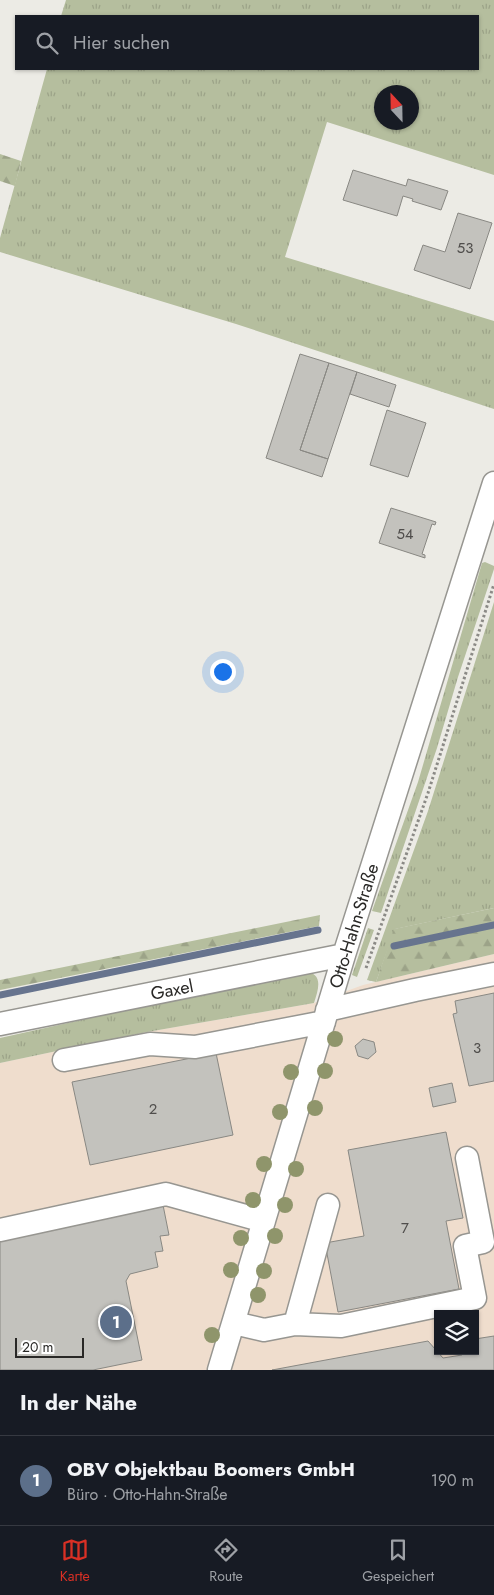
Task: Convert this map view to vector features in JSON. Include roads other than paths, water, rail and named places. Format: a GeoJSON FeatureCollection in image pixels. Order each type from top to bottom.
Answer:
{"type":"FeatureCollection","features":[{"type":"Feature","properties":{"kind":"street","name":"Otto-Hahn-Straße"},"geometry":{"type":"LineString","coordinates":[[219,1370],[344,955],[494,483]]}},
{"type":"Feature","properties":{"kind":"street","name":"Gaxel"},"geometry":{"type":"LineString","coordinates":[[0,1024],[344,955]]}},
{"type":"Feature","properties":{"kind":"street"},"geometry":{"type":"LineString","coordinates":[[64,1060],[150,1044],[195,1047],[326,1016],[415,990],[494,974]]}},
{"type":"Feature","properties":{"kind":"street"},"geometry":{"type":"LineString","coordinates":[[234,1322],[264,1330],[295,1324],[341,1326],[476,1298],[466,1246],[483,1242],[467,1158]]}},
{"type":"Feature","properties":{"kind":"street"},"geometry":{"type":"LineString","coordinates":[[0,1230],[166,1194],[264,1221]]}},
{"type":"Feature","properties":{"kind":"street"},"geometry":{"type":"LineString","coordinates":[[295,1324],[328,1206]]}},
{"type":"Feature","properties":{"kind":"waterway"},"geometry":{"type":"LineString","coordinates":[[394,946],[494,925]]}},
{"type":"Feature","properties":{"kind":"waterway"},"geometry":{"type":"LineString","coordinates":[[0,995],[318,930]]}},
{"type":"Feature","properties":{"kind":"place","name":"OBV Objektbau Boomers GmbH"},"geometry":{"type":"Point","coordinates":[116,1322]}}]}
